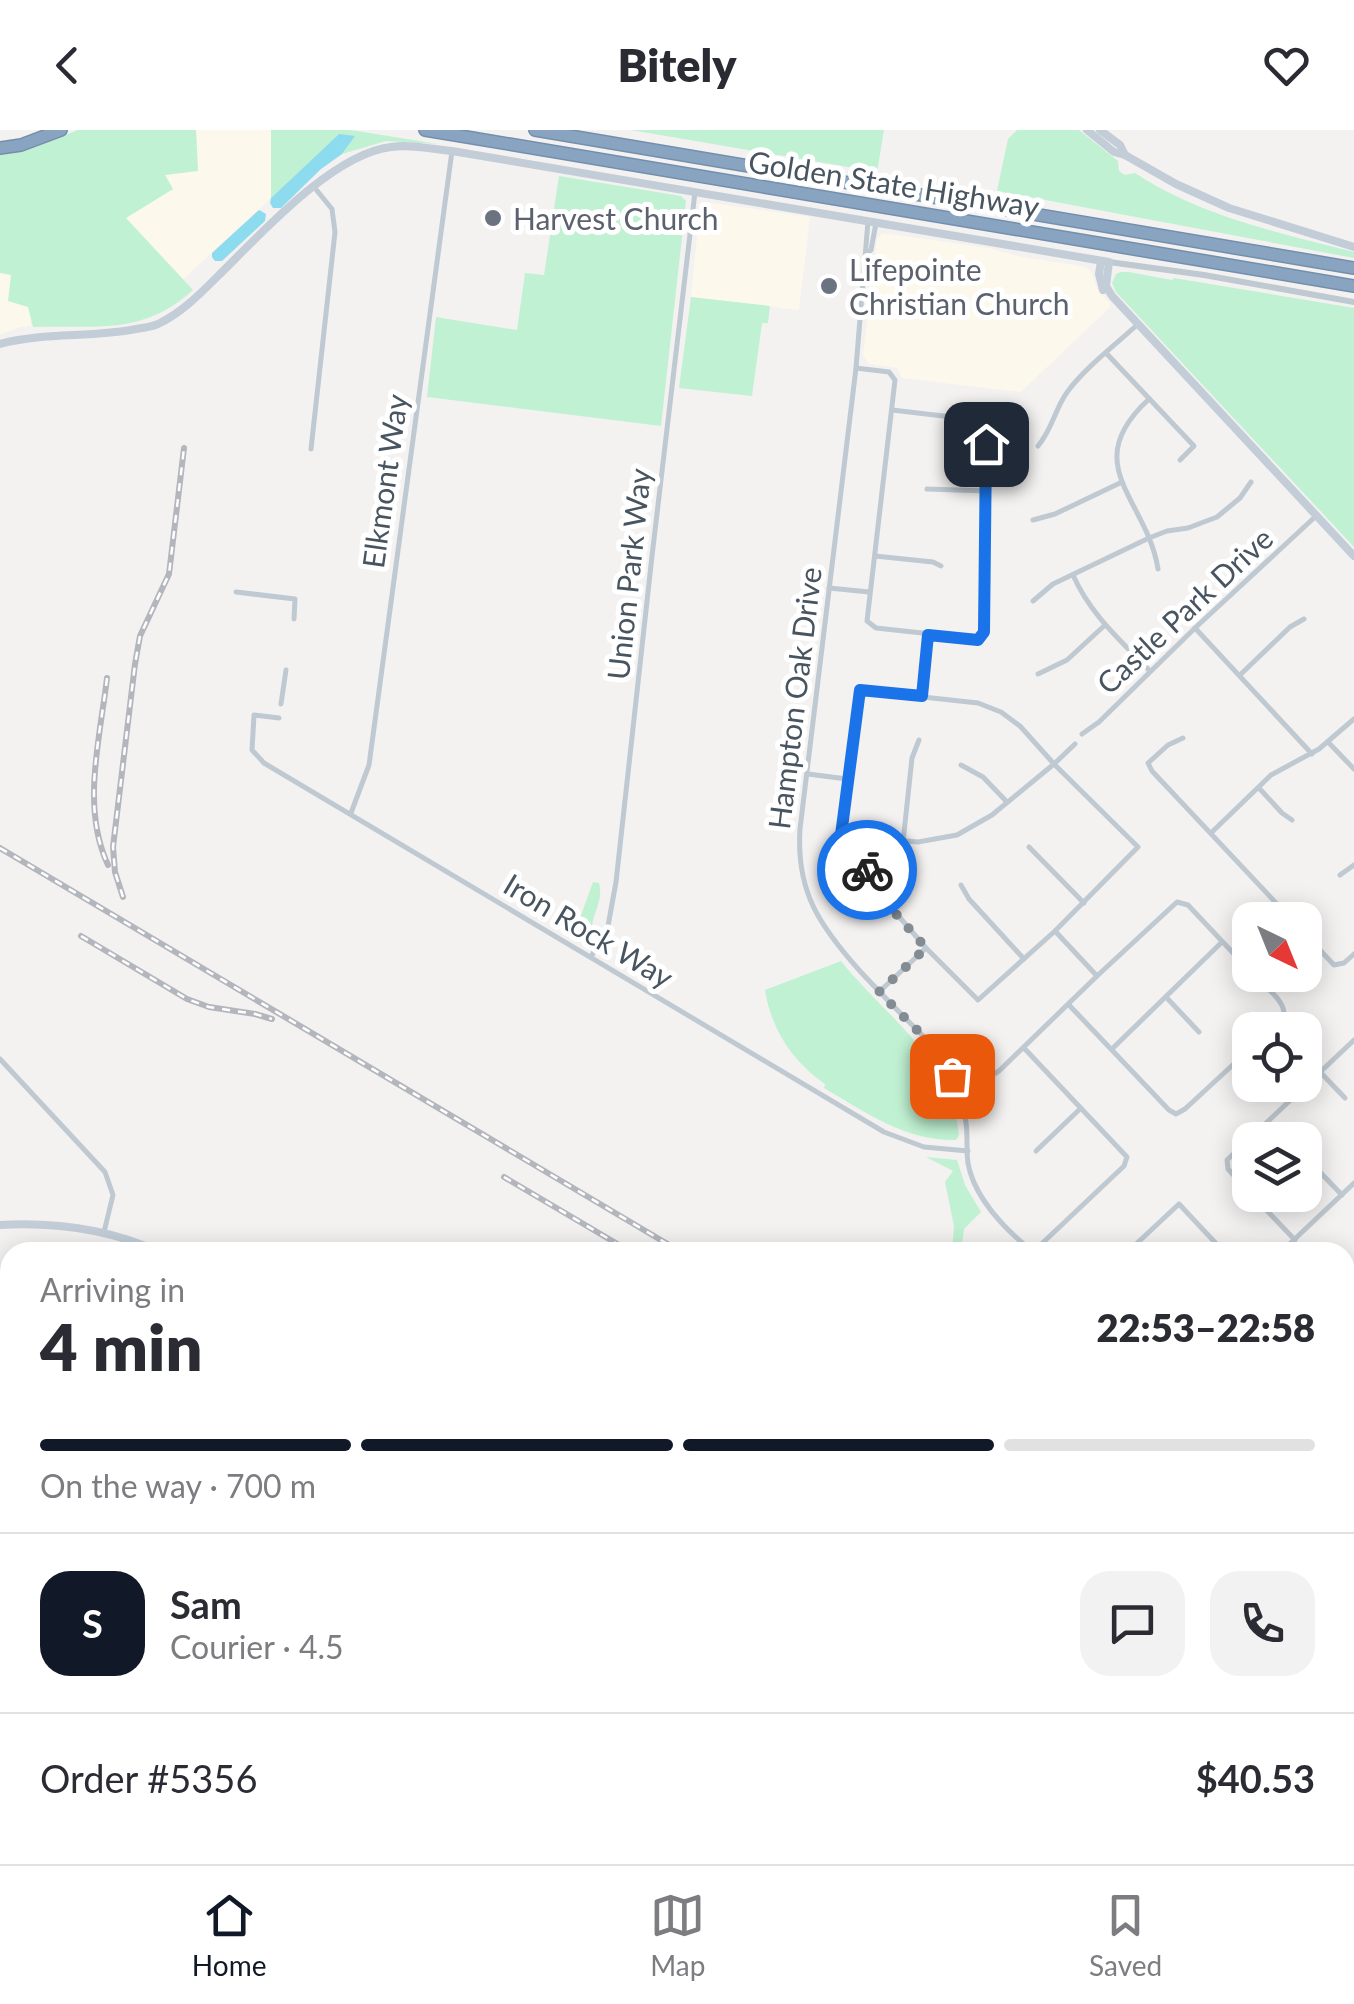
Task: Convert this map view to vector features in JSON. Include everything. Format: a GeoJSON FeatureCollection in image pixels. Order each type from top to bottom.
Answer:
{"type":"FeatureCollection","features":[{"type":"Feature","properties":{"kind":"highway"},"geometry":{"type":"LineString","coordinates":[[0,148],[21,145],[61,130]]}},
{"type":"Feature","properties":{"kind":"highway","name":"Golden State Highway"},"geometry":{"type":"LineString","coordinates":[[425,130],[1354,286]]}},
{"type":"Feature","properties":{"kind":"highway","name":"Golden State Highway"},"geometry":{"type":"LineString","coordinates":[[535,130],[1354,268]]}},
{"type":"Feature","properties":{"kind":"main road"},"geometry":{"type":"LineString","coordinates":[[1087,130],[1114,152],[1229,208],[1354,247]]}},
{"type":"Feature","properties":{"kind":"main road"},"geometry":{"type":"LineString","coordinates":[[1100,130],[1125,155]]}},
{"type":"Feature","properties":{"kind":"main road"},"geometry":{"type":"LineString","coordinates":[[0,344],[155,326],[186,307],[340,165],[378,149],[414,146],[1105,262],[1106,286],[1137,325],[1354,556]]}},
{"type":"Feature","properties":{"kind":"main road"},"geometry":{"type":"LineString","coordinates":[[0,1226],[59,1225],[136,1242]]}},
{"type":"Feature","properties":{"kind":"street","name":"Elkmont Way"},"geometry":{"type":"LineString","coordinates":[[351,814],[369,765],[452,152]]}},
{"type":"Feature","properties":{"kind":"street"},"geometry":{"type":"LineString","coordinates":[[310,449],[336,232],[332,209],[314,187]]}},
{"type":"Feature","properties":{"kind":"street","name":"Union Park Way"},"geometry":{"type":"LineString","coordinates":[[591,957],[608,926],[616,882],[696,192]]}},
{"type":"Feature","properties":{"kind":"street","name":"Hampton Oak Drive"},"geometry":{"type":"LineString","coordinates":[[872,222],[799,845],[806,891],[822,926],[944,1062],[958,1089],[966,1120],[972,1175],[982,1197],[1024,1242]]}},
{"type":"Feature","properties":{"kind":"street"},"geometry":{"type":"LineString","coordinates":[[1105,262],[1354,302]]}},
{"type":"Feature","properties":{"kind":"street"},"geometry":{"type":"LineString","coordinates":[[1038,446],[1052,427],[1066,392],[1137,325]]}},
{"type":"Feature","properties":{"kind":"street"},"geometry":{"type":"LineString","coordinates":[[1107,354],[1194,446],[1180,460]]}},
{"type":"Feature","properties":{"kind":"street"},"geometry":{"type":"LineString","coordinates":[[856,368],[889,372],[895,380],[867,621],[876,628],[978,640],[984,632],[986,421],[892,410]]}},
{"type":"Feature","properties":{"kind":"street"},"geometry":{"type":"LineString","coordinates":[[1149,399],[1129,418],[1116,456],[1122,482],[1149,538],[1158,569]]}},
{"type":"Feature","properties":{"kind":"street"},"geometry":{"type":"LineString","coordinates":[[1033,520],[1050,517],[1122,482]]}},
{"type":"Feature","properties":{"kind":"street"},"geometry":{"type":"LineString","coordinates":[[1033,600],[1053,584],[1149,538],[1217,517],[1240,498],[1251,482]]}},
{"type":"Feature","properties":{"kind":"street"},"geometry":{"type":"LineString","coordinates":[[927,490],[986,490]]}},
{"type":"Feature","properties":{"kind":"street","name":"Castle Park Drive"},"geometry":{"type":"LineString","coordinates":[[1082,734],[1316,516]]}},
{"type":"Feature","properties":{"kind":"street"},"geometry":{"type":"LineString","coordinates":[[875,556],[941,566]]}},
{"type":"Feature","properties":{"kind":"street"},"geometry":{"type":"LineString","coordinates":[[1073,575],[1084,598],[1105,625],[1150,671]]}},
{"type":"Feature","properties":{"kind":"street"},"geometry":{"type":"LineString","coordinates":[[829,588],[869,592]]}},
{"type":"Feature","properties":{"kind":"street"},"geometry":{"type":"LineString","coordinates":[[236,592],[295,599],[294,620]]}},
{"type":"Feature","properties":{"kind":"street"},"geometry":{"type":"LineString","coordinates":[[1240,675],[1290,627],[1304,619]]}},
{"type":"Feature","properties":{"kind":"street"},"geometry":{"type":"LineString","coordinates":[[1038,674],[1067,660],[1105,625]]}},
{"type":"Feature","properties":{"kind":"street"},"geometry":{"type":"LineString","coordinates":[[1195,628],[1312,754]]}},
{"type":"Feature","properties":{"kind":"street"},"geometry":{"type":"LineString","coordinates":[[922,696],[928,635]]}},
{"type":"Feature","properties":{"kind":"street"},"geometry":{"type":"LineString","coordinates":[[282,704],[286,670]]}},
{"type":"Feature","properties":{"kind":"street"},"geometry":{"type":"LineString","coordinates":[[864,837],[866,866],[874,886],[926,948],[978,1000],[1055,931],[1138,847],[1054,764],[1020,726],[994,708],[860,690],[841,835],[864,837],[903,842],[957,835],[981,823],[1054,764],[1075,744]]}},
{"type":"Feature","properties":{"kind":"street","name":"Iron Rock Way"},"geometry":{"type":"LineString","coordinates":[[280,718],[254,715],[252,750],[264,763],[884,1132],[924,1147],[968,1150]]}},
{"type":"Feature","properties":{"kind":"street"},"geometry":{"type":"LineString","coordinates":[[1211,833],[1276,772],[1312,754],[1354,719]]}},
{"type":"Feature","properties":{"kind":"street"},"geometry":{"type":"LineString","coordinates":[[1182,738],[1148,763],[1152,772],[1275,902]]}},
{"type":"Feature","properties":{"kind":"street"},"geometry":{"type":"LineString","coordinates":[[903,842],[912,758],[919,740]]}},
{"type":"Feature","properties":{"kind":"street"},"geometry":{"type":"LineString","coordinates":[[1328,742],[1354,770]]}},
{"type":"Feature","properties":{"kind":"street"},"geometry":{"type":"LineString","coordinates":[[962,765],[982,777],[1008,802]]}},
{"type":"Feature","properties":{"kind":"street"},"geometry":{"type":"LineString","coordinates":[[808,774],[847,779]]}},
{"type":"Feature","properties":{"kind":"street"},"geometry":{"type":"LineString","coordinates":[[1258,788],[1292,820]]}},
{"type":"Feature","properties":{"kind":"street"},"geometry":{"type":"LineString","coordinates":[[1029,847],[1084,903]]}},
{"type":"Feature","properties":{"kind":"street"},"geometry":{"type":"LineString","coordinates":[[1340,874],[1354,865]]}},
{"type":"Feature","properties":{"kind":"street"},"geometry":{"type":"LineString","coordinates":[[961,885],[973,904],[1024,959]]}},
{"type":"Feature","properties":{"kind":"street"},"geometry":{"type":"LineString","coordinates":[[958,1089],[992,1077],[1177,902],[1188,904],[1232,952]]}},
{"type":"Feature","properties":{"kind":"street"},"geometry":{"type":"LineString","coordinates":[[1055,931],[1097,976]]}},
{"type":"Feature","properties":{"kind":"street"},"geometry":{"type":"LineString","coordinates":[[1112,1048],[1222,942]]}},
{"type":"Feature","properties":{"kind":"street"},"geometry":{"type":"LineString","coordinates":[[879,992],[926,948]]}},
{"type":"Feature","properties":{"kind":"street"},"geometry":{"type":"LineString","coordinates":[[1322,952],[1334,965],[1344,963],[1354,954]]}},
{"type":"Feature","properties":{"kind":"street"},"geometry":{"type":"LineString","coordinates":[[1270,992],[1284,1012]]}},
{"type":"Feature","properties":{"kind":"street"},"geometry":{"type":"LineString","coordinates":[[1166,997],[1200,1032]]}},
{"type":"Feature","properties":{"kind":"street"},"geometry":{"type":"LineString","coordinates":[[1069,1004],[1176,1114],[1232,1065]]}},
{"type":"Feature","properties":{"kind":"street"},"geometry":{"type":"LineString","coordinates":[[1322,1071],[1354,1040]]}},
{"type":"Feature","properties":{"kind":"street"},"geometry":{"type":"LineString","coordinates":[[1024,1048],[1126,1154],[1127,1161],[1044,1242]]}},
{"type":"Feature","properties":{"kind":"street"},"geometry":{"type":"LineString","coordinates":[[0,1059],[105,1172],[112,1195],[104,1232]]}},
{"type":"Feature","properties":{"kind":"street"},"geometry":{"type":"LineString","coordinates":[[1322,1073],[1345,1098]]}},
{"type":"Feature","properties":{"kind":"street"},"geometry":{"type":"LineString","coordinates":[[1268,1122],[1289,1102]]}},
{"type":"Feature","properties":{"kind":"street"},"geometry":{"type":"LineString","coordinates":[[1036,1151],[1082,1108]]}},
{"type":"Feature","properties":{"kind":"street"},"geometry":{"type":"LineString","coordinates":[[1322,1174],[1342,1195]]}},
{"type":"Feature","properties":{"kind":"street"},"geometry":{"type":"LineString","coordinates":[[1293,1242],[1354,1183]]}},
{"type":"Feature","properties":{"kind":"street"},"geometry":{"type":"LineString","coordinates":[[1138,1242],[1178,1204],[1214,1242]]}},
{"type":"Feature","properties":{"kind":"street"},"geometry":{"type":"LineString","coordinates":[[1268,1212],[1295,1240]]}},
{"type":"Feature","properties":{"kind":"shaded area"},"geometry":{"type":"Polygon","coordinates":[[[196,130],[271,130],[271,198],[183,279],[125,218],[173,189],[165,175],[198,170],[196,130]]]}},
{"type":"Feature","properties":{"kind":"shaded area"},"geometry":{"type":"Polygon","coordinates":[[[706,202],[810,217],[799,310],[691,297],[700,207],[706,202]]]}},
{"type":"Feature","properties":{"kind":"shaded area"},"geometry":{"type":"Polygon","coordinates":[[[882,233],[1086,267],[1110,307],[1021,392],[902,378],[897,368],[869,364],[863,356],[877,239],[882,233]]]}},
{"type":"Feature","properties":{"kind":"shaded area"},"geometry":{"type":"Polygon","coordinates":[[[0,273],[11,275],[23,304],[30,310],[31,326],[0,335],[0,273]]]}},
{"type":"Feature","properties":{"kind":"green space"},"geometry":{"type":"Polygon","coordinates":[[[78,130],[196,130],[198,171],[165,175],[173,189],[126,218],[193,290],[156,315],[137,321],[98,327],[33,327],[28,307],[8,301],[11,275],[0,273],[0,155],[24,151],[78,130]]]}},
{"type":"Feature","properties":{"kind":"green space"},"geometry":{"type":"Polygon","coordinates":[[[271,130],[351,130],[438,144],[386,141],[342,154],[354,137],[339,134],[271,198],[271,130]]]}},
{"type":"Feature","properties":{"kind":"green space"},"geometry":{"type":"Polygon","coordinates":[[[631,130],[884,130],[877,172],[631,130]]]}},
{"type":"Feature","properties":{"kind":"green space"},"geometry":{"type":"Polygon","coordinates":[[[1017,130],[1079,130],[1118,161],[1119,171],[1125,175],[1135,173],[1186,201],[1241,222],[1354,252],[1354,258],[997,191],[1008,139],[1017,130]]]}},
{"type":"Feature","properties":{"kind":"green space"},"geometry":{"type":"Polygon","coordinates":[[[559,176],[681,196],[686,201],[661,426],[427,397],[436,317],[517,330],[525,273],[544,275],[559,176]]]}},
{"type":"Feature","properties":{"kind":"green space"},"geometry":{"type":"Polygon","coordinates":[[[1121,272],[1354,308],[1354,547],[1116,292],[1112,283],[1121,272]]]}},
{"type":"Feature","properties":{"kind":"green space"},"geometry":{"type":"Polygon","coordinates":[[[691,297],[770,306],[768,323],[762,323],[752,396],[679,388],[691,297]]]}},
{"type":"Feature","properties":{"kind":"green space"},"geometry":{"type":"Polygon","coordinates":[[[593,882],[599,883],[600,896],[592,930],[583,933],[554,923],[561,907],[580,918],[593,882]]]}},
{"type":"Feature","properties":{"kind":"green space"},"geometry":{"type":"Polygon","coordinates":[[[841,961],[930,1061],[954,1108],[959,1135],[956,1140],[920,1136],[871,1116],[824,1088],[825,1084],[785,1043],[772,1018],[765,990],[841,961]]]}},
{"type":"Feature","properties":{"kind":"green space"},"geometry":{"type":"Polygon","coordinates":[[[926,1157],[957,1160],[965,1185],[981,1212],[964,1229],[962,1242],[953,1242],[954,1226],[945,1182],[953,1171],[926,1157]]]}},
{"type":"Feature","properties":{"kind":"water"},"geometry":{"type":"Polygon","coordinates":[[[339,134],[355,136],[342,154],[281,208],[273,208],[271,198],[339,134]]]}},
{"type":"Feature","properties":{"kind":"water"},"geometry":{"type":"Polygon","coordinates":[[[259,210],[266,214],[265,221],[222,261],[215,261],[212,253],[259,210]]]}},
{"type":"Feature","properties":{"kind":"railway"},"geometry":{"type":"LineString","coordinates":[[123,897],[113,847],[135,664],[140,636],[169,574],[184,448]]}},
{"type":"Feature","properties":{"kind":"railway"},"geometry":{"type":"LineString","coordinates":[[107,678],[94,796],[95,820],[108,865]]}},
{"type":"Feature","properties":{"kind":"railway"},"geometry":{"type":"LineString","coordinates":[[0,848],[664,1242]]}},
{"type":"Feature","properties":{"kind":"railway"},"geometry":{"type":"LineString","coordinates":[[81,936],[187,999],[272,1019]]}},
{"type":"Feature","properties":{"kind":"railway"},"geometry":{"type":"LineString","coordinates":[[504,1177],[614,1242]]}},
{"type":"Feature","properties":{"kind":"way so far"},"geometry":{"type":"LineString","coordinates":[[867,870],[882,898],[926,948],[879,992],[931,1044],[952,1076]]}},
{"type":"Feature","properties":{"kind":"place","name":"Harvest Church"},"geometry":{"type":"Point","coordinates":[493,218]}},
{"type":"Feature","properties":{"kind":"place","name":"Lifepointe Christian Church"},"geometry":{"type":"Point","coordinates":[829,286]}},
{"type":"Feature","properties":{"kind":"route"},"geometry":{"type":"LineString","coordinates":[[867,870],[864,837],[841,835],[860,690],[922,696],[928,635],[978,640],[984,632],[986,444]]}}]}
